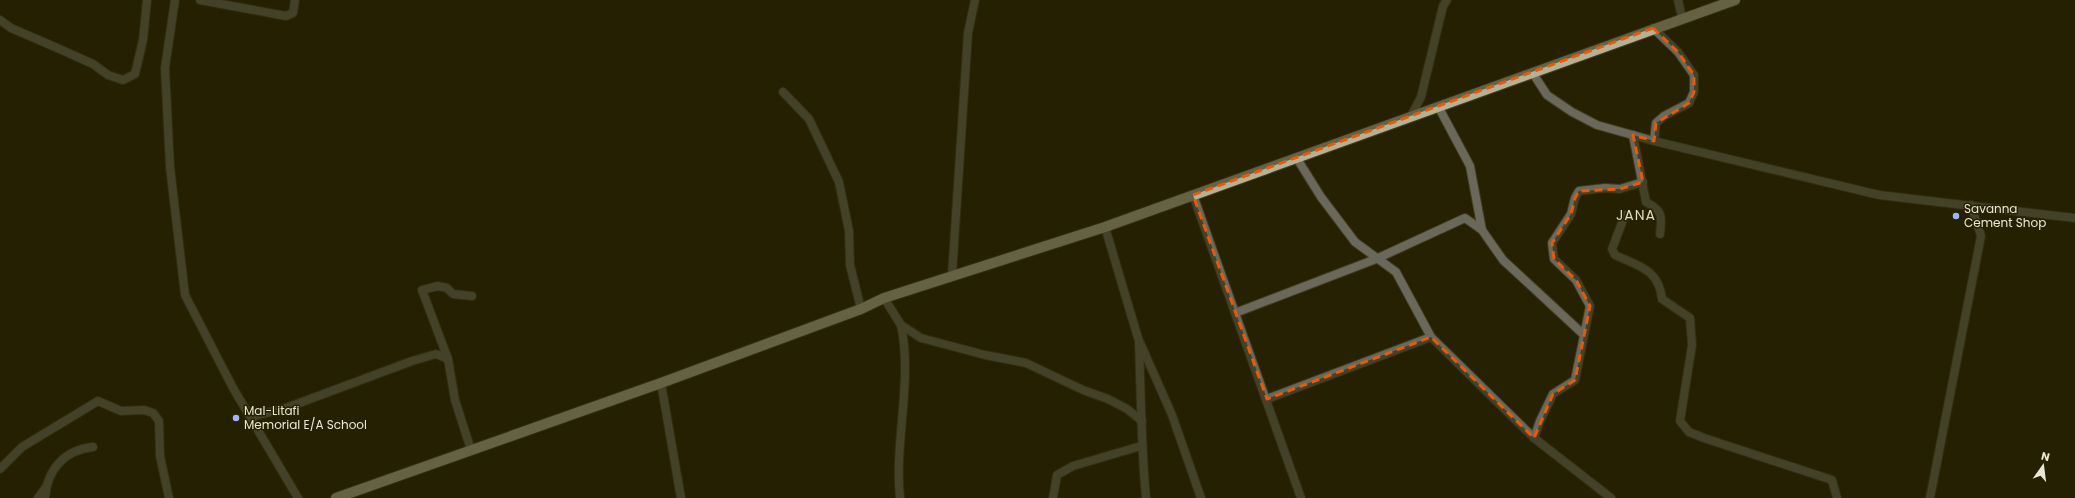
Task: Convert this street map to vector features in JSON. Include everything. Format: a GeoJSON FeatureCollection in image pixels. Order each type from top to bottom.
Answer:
{"type":"FeatureCollection","features":[{"type":"Feature","properties":{"kind":"main road"},"geometry":{"type":"LineString","coordinates":[[336,498],[661,383],[884,298],[1105,227],[1653,28],[1735,0]]}},
{"type":"Feature","properties":{"kind":"street"},"geometry":{"type":"LineString","coordinates":[[0,20],[11,28],[93,64],[108,75],[123,80],[135,74],[143,40],[147,0]]}},
{"type":"Feature","properties":{"kind":"street"},"geometry":{"type":"LineString","coordinates":[[174,0],[165,68],[170,167],[185,295],[250,417],[298,498]]}},
{"type":"Feature","properties":{"kind":"street"},"geometry":{"type":"LineString","coordinates":[[200,0],[286,16],[293,13],[295,0]]}},
{"type":"Feature","properties":{"kind":"street"},"geometry":{"type":"LineString","coordinates":[[952,275],[968,33],[975,0]]}},
{"type":"Feature","properties":{"kind":"street"},"geometry":{"type":"LineString","coordinates":[[1411,116],[1421,97],[1443,6],[1446,0]]}},
{"type":"Feature","properties":{"kind":"street"},"geometry":{"type":"LineString","coordinates":[[1678,0],[1682,18]]}},
{"type":"Feature","properties":{"kind":"street"},"geometry":{"type":"LineString","coordinates":[[1653,28],[1678,52],[1694,75],[1694,92],[1690,103],[1664,116],[1656,122],[1654,141]]}},
{"type":"Feature","properties":{"kind":"street"},"geometry":{"type":"LineString","coordinates":[[1532,72],[1547,95],[1572,112],[1597,125],[1654,141],[1879,194],[2075,218]]}},
{"type":"Feature","properties":{"kind":"street"},"geometry":{"type":"LineString","coordinates":[[783,92],[809,119],[839,182],[849,231],[850,265],[861,308]]}},
{"type":"Feature","properties":{"kind":"street"},"geometry":{"type":"LineString","coordinates":[[1438,106],[1470,166],[1482,230]]}},
{"type":"Feature","properties":{"kind":"street"},"geometry":{"type":"LineString","coordinates":[[1633,135],[1646,202],[1657,208],[1662,218],[1660,234]]}},
{"type":"Feature","properties":{"kind":"street"},"geometry":{"type":"LineString","coordinates":[[1296,157],[1321,197],[1356,242],[1376,259],[1396,272],[1431,337],[1534,438],[1611,498]]}},
{"type":"Feature","properties":{"kind":"street"},"geometry":{"type":"LineString","coordinates":[[1534,438],[1540,421],[1553,394],[1575,380],[1583,334],[1590,306],[1576,280],[1554,259],[1552,243],[1571,214],[1575,198],[1579,191],[1605,188],[1620,189],[1643,182]]}},
{"type":"Feature","properties":{"kind":"street"},"geometry":{"type":"LineString","coordinates":[[1193,195],[1267,399],[1301,498]]}},
{"type":"Feature","properties":{"kind":"street"},"geometry":{"type":"LineString","coordinates":[[1930,498],[1981,236],[1971,205]]}},
{"type":"Feature","properties":{"kind":"street"},"geometry":{"type":"LineString","coordinates":[[1625,215],[1612,249],[1615,255],[1654,274],[1661,289],[1662,299],[1690,318],[1692,345],[1680,421],[1689,432],[1704,438],[1832,480],[1837,498]]}},
{"type":"Feature","properties":{"kind":"street"},"geometry":{"type":"LineString","coordinates":[[1235,313],[1376,259],[1465,218],[1482,230],[1503,260],[1583,334]]}},
{"type":"Feature","properties":{"kind":"street"},"geometry":{"type":"LineString","coordinates":[[1105,227],[1138,338],[1172,415],[1201,498]]}},
{"type":"Feature","properties":{"kind":"street"},"geometry":{"type":"LineString","coordinates":[[471,450],[454,400],[448,359],[422,290],[438,286],[446,288],[453,294],[472,296]]}},
{"type":"Feature","properties":{"kind":"street"},"geometry":{"type":"LineString","coordinates":[[884,298],[901,325],[905,346],[899,469],[900,498]]}},
{"type":"Feature","properties":{"kind":"street"},"geometry":{"type":"LineString","coordinates":[[901,325],[927,340],[985,355],[1026,363],[1083,390],[1108,398],[1127,408],[1142,421]]}},
{"type":"Feature","properties":{"kind":"street"},"geometry":{"type":"LineString","coordinates":[[1267,399],[1431,337]]}},
{"type":"Feature","properties":{"kind":"street"},"geometry":{"type":"LineString","coordinates":[[1138,338],[1142,421],[1141,446],[1146,498]]}},
{"type":"Feature","properties":{"kind":"street"},"geometry":{"type":"LineString","coordinates":[[250,417],[286,408],[436,354],[448,359]]}},
{"type":"Feature","properties":{"kind":"street"},"geometry":{"type":"LineString","coordinates":[[661,383],[681,498]]}},
{"type":"Feature","properties":{"kind":"street"},"geometry":{"type":"LineString","coordinates":[[0,469],[22,447],[98,401],[121,411],[144,410],[153,413],[159,421],[160,456],[169,498]]}},
{"type":"Feature","properties":{"kind":"street"},"geometry":{"type":"LineString","coordinates":[[1053,498],[1058,476],[1073,466],[1141,446]]}},
{"type":"Feature","properties":{"kind":"street"},"geometry":{"type":"LineString","coordinates":[[45,498],[48,479],[63,458],[82,448],[93,447]]}},
{"type":"Feature","properties":{"kind":"street"},"geometry":{"type":"LineString","coordinates":[[38,498],[46,486]]}},
{"type":"Feature","properties":{"kind":"highlighted area"},"geometry":{"type":"Polygon","coordinates":[[[1653,28],[1678,52],[1694,75],[1694,92],[1689,103],[1656,123],[1654,141],[1633,135],[1643,182],[1620,189],[1579,191],[1575,198],[1571,214],[1552,243],[1554,259],[1576,280],[1590,306],[1575,380],[1553,394],[1534,438],[1431,337],[1267,399],[1193,195],[1653,28]]]}},
{"type":"Feature","properties":{"kind":"place","name":"Savanna Cement Shop"},"geometry":{"type":"Point","coordinates":[1956,216]}},
{"type":"Feature","properties":{"kind":"place","name":"Mal-Litafi Memorial E/A School"},"geometry":{"type":"Point","coordinates":[236,418]}},
{"type":"Feature","properties":{"kind":"district","name":"JANA"},"geometry":{"type":"Point","coordinates":[1636,215]}}]}
